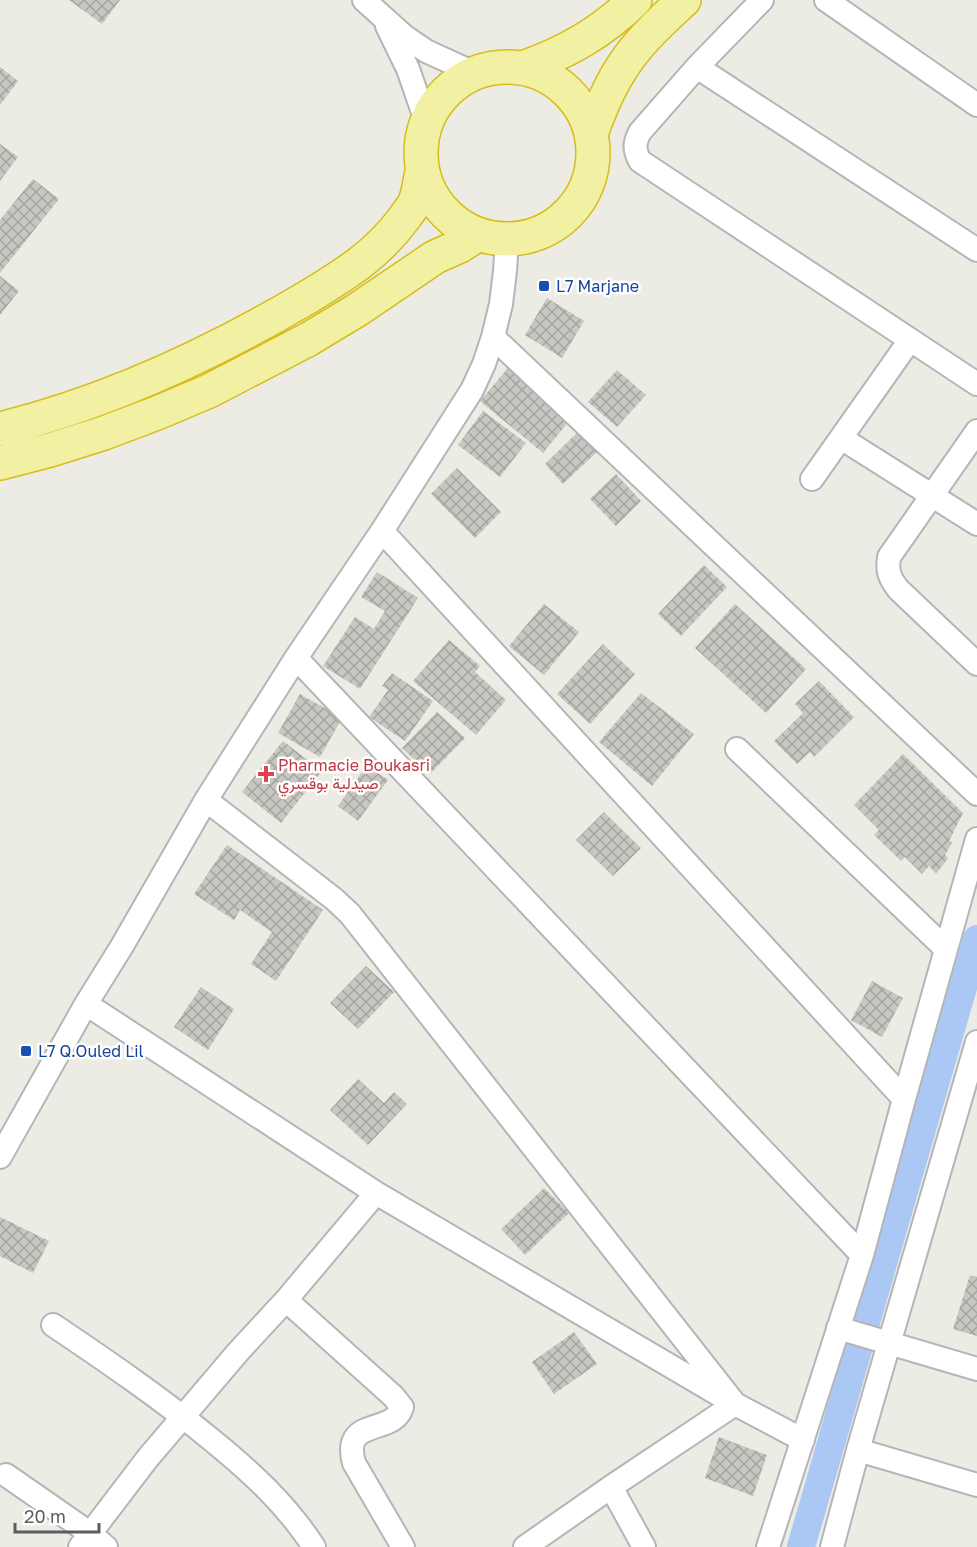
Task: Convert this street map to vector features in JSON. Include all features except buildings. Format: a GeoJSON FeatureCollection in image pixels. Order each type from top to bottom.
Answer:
{"type":"FeatureCollection","features":[{"type":"Feature","properties":{"kind":"highway"},"geometry":{"type":"LineString","coordinates":[[523,68],[550,59],[575,46],[599,31],[635,0]]}},
{"type":"Feature","properties":{"kind":"highway"},"geometry":{"type":"LineString","coordinates":[[591,134],[609,88],[622,66],[643,40],[684,0]]}},
{"type":"Feature","properties":{"kind":"highway"},"geometry":{"type":"LineString","coordinates":[[0,463],[104,433],[209,391],[309,339],[357,310],[435,257],[460,246],[492,237],[529,237],[550,229],[567,216],[581,199],[590,178],[593,156],[591,134],[582,111],[567,91],[547,77],[523,68],[498,67],[474,73],[459,81],[445,92],[434,106],[426,121],[420,146],[422,171],[429,192],[441,210],[458,225],[492,237]]}},
{"type":"Feature","properties":{"kind":"highway"},"geometry":{"type":"LineString","coordinates":[[0,429],[70,409],[166,372],[258,326],[347,273],[373,253],[396,230],[415,203],[422,171]]}},
{"type":"Feature","properties":{"kind":"street"},"geometry":{"type":"LineString","coordinates":[[364,0],[404,36],[426,51],[474,73]]}},
{"type":"Feature","properties":{"kind":"street"},"geometry":{"type":"LineString","coordinates":[[762,0],[697,67],[640,132],[636,139],[636,154],[640,161],[977,384]]}},
{"type":"Feature","properties":{"kind":"street"},"geometry":{"type":"LineString","coordinates":[[826,0],[977,105]]}},
{"type":"Feature","properties":{"kind":"street"},"geometry":{"type":"LineString","coordinates":[[384,19],[408,69],[426,121]]}},
{"type":"Feature","properties":{"kind":"street"},"geometry":{"type":"LineString","coordinates":[[697,67],[977,250]]}},
{"type":"Feature","properties":{"kind":"street"},"geometry":{"type":"LineString","coordinates":[[0,1157],[86,1004],[206,800],[472,390],[493,337],[505,271],[492,237]]}},
{"type":"Feature","properties":{"kind":"street"},"geometry":{"type":"LineString","coordinates":[[493,337],[977,794]]}},
{"type":"Feature","properties":{"kind":"street"},"geometry":{"type":"LineString","coordinates":[[812,479],[910,340]]}},
{"type":"Feature","properties":{"kind":"street"},"geometry":{"type":"LineString","coordinates":[[977,431],[890,556],[887,568],[890,578],[898,589],[977,664]]}},
{"type":"Feature","properties":{"kind":"street"},"geometry":{"type":"LineString","coordinates":[[841,438],[977,524]]}},
{"type":"Feature","properties":{"kind":"street"},"geometry":{"type":"LineString","coordinates":[[382,531],[904,1099]]}},
{"type":"Feature","properties":{"kind":"street"},"geometry":{"type":"LineString","coordinates":[[296,658],[862,1255]]}},
{"type":"Feature","properties":{"kind":"street"},"geometry":{"type":"LineString","coordinates":[[737,749],[946,949]]}},
{"type":"Feature","properties":{"kind":"street"},"geometry":{"type":"LineString","coordinates":[[206,800],[334,899],[350,914],[735,1404]]}},
{"type":"Feature","properties":{"kind":"street"},"geometry":{"type":"LineString","coordinates":[[768,1547],[862,1255],[977,839]]}},
{"type":"Feature","properties":{"kind":"street"},"geometry":{"type":"LineString","coordinates":[[86,1004],[376,1193],[735,1404],[803,1440]]}},
{"type":"Feature","properties":{"kind":"street"},"geometry":{"type":"LineString","coordinates":[[833,1547],[888,1344],[977,1042]]}},
{"type":"Feature","properties":{"kind":"street"},"geometry":{"type":"LineString","coordinates":[[6,1475],[93,1543],[147,1459],[376,1193]]}},
{"type":"Feature","properties":{"kind":"street"},"geometry":{"type":"LineString","coordinates":[[286,1300],[400,1402],[402,1407],[397,1416],[356,1436],[350,1451],[354,1463],[397,1544]]}},
{"type":"Feature","properties":{"kind":"street"},"geometry":{"type":"LineString","coordinates":[[53,1326],[122,1370],[184,1416],[240,1463],[274,1495],[314,1547]]}},
{"type":"Feature","properties":{"kind":"street"},"geometry":{"type":"LineString","coordinates":[[839,1329],[977,1369]]}},
{"type":"Feature","properties":{"kind":"street"},"geometry":{"type":"LineString","coordinates":[[525,1547],[735,1404]]}},
{"type":"Feature","properties":{"kind":"street"},"geometry":{"type":"LineString","coordinates":[[858,1450],[977,1485]]}},
{"type":"Feature","properties":{"kind":"street"},"geometry":{"type":"LineString","coordinates":[[611,1487],[644,1547]]}},
{"type":"Feature","properties":{"kind":"waterway"},"geometry":{"type":"LineString","coordinates":[[801,1547],[977,939]]}},
{"type":"Feature","properties":{"kind":"place","name":"L7 Marjane"},"geometry":{"type":"Point","coordinates":[544,286]}},
{"type":"Feature","properties":{"kind":"place","name":"Pharmacie Boukasri صيدلية بوقسري"},"geometry":{"type":"Point","coordinates":[266,774]}},
{"type":"Feature","properties":{"kind":"place","name":"L7 Q.Ouled Lil"},"geometry":{"type":"Point","coordinates":[26,1051]}}]}
